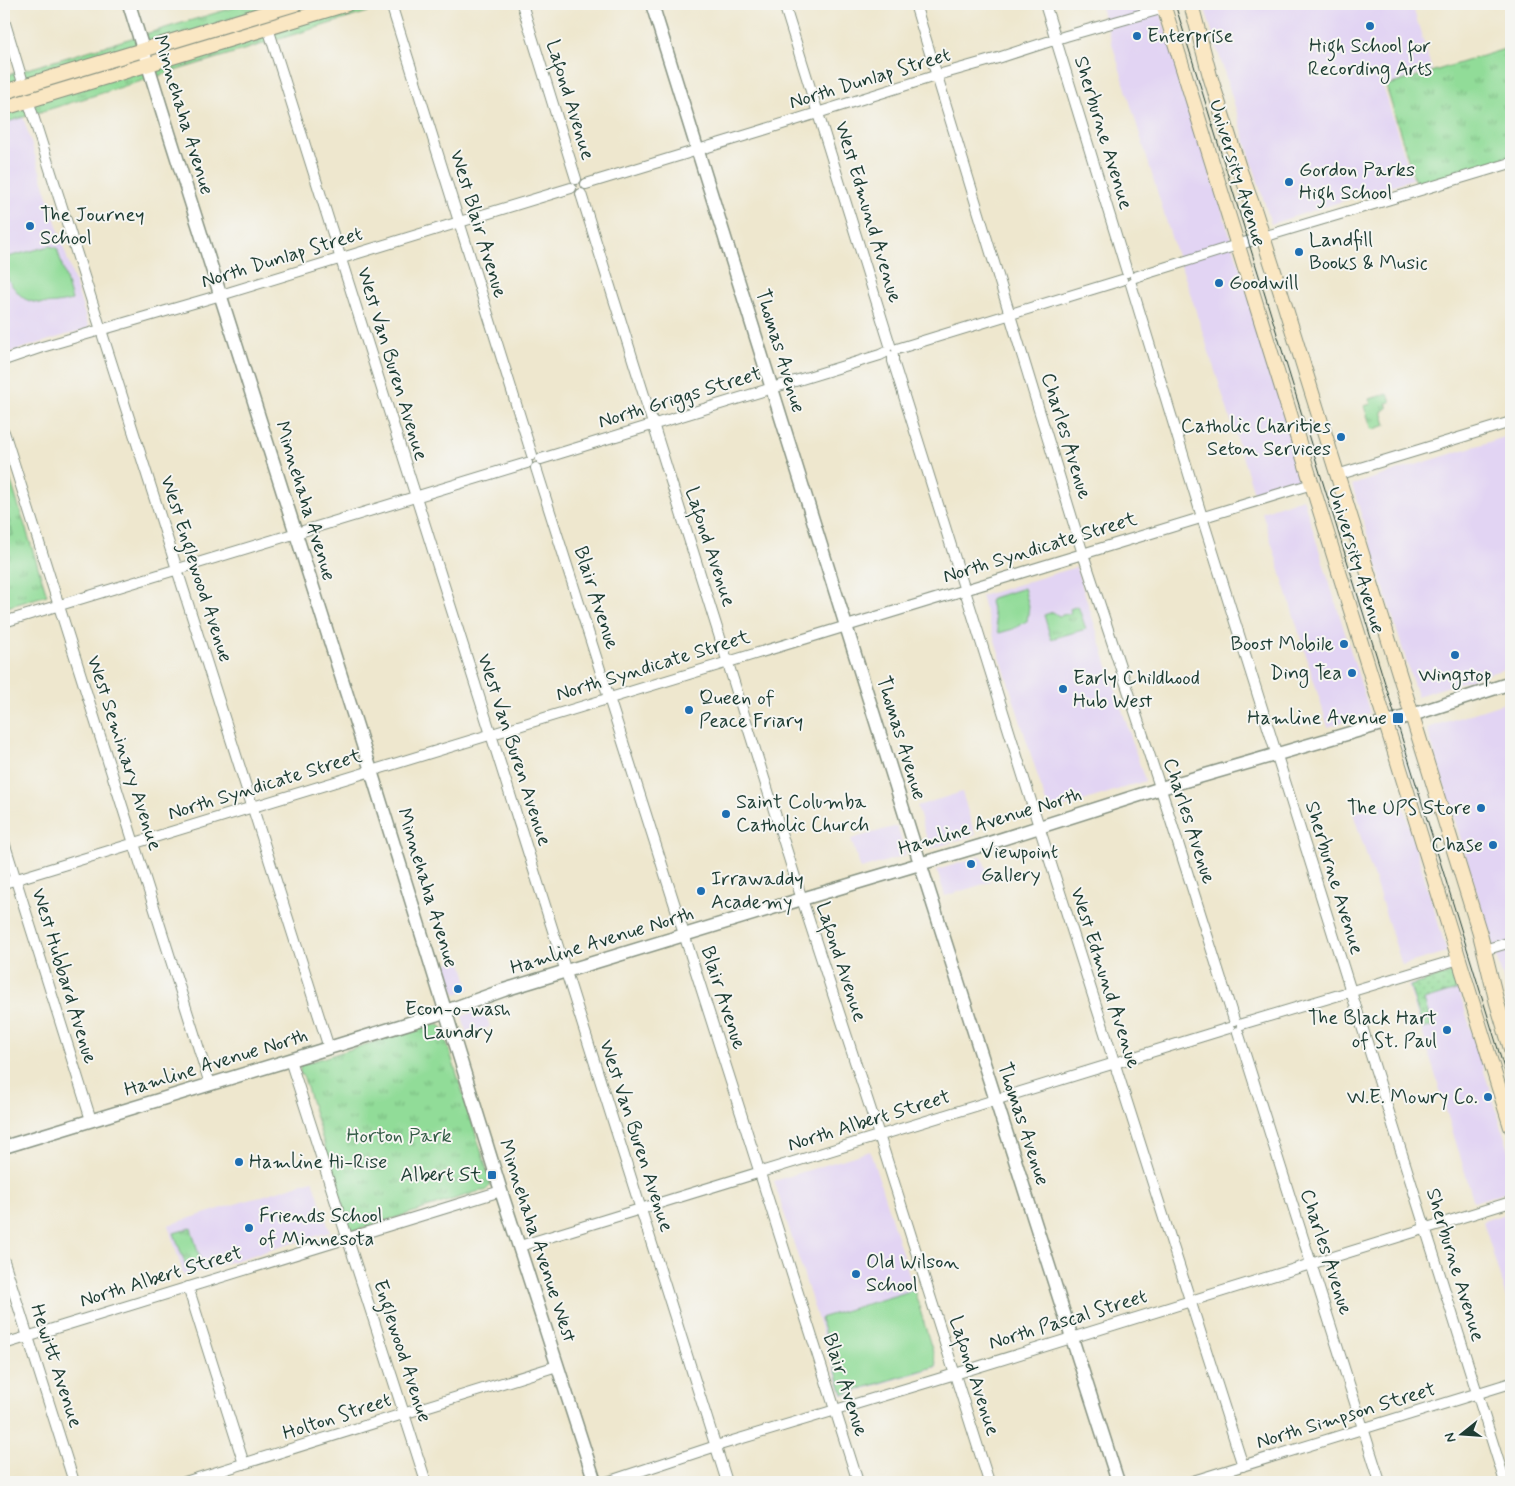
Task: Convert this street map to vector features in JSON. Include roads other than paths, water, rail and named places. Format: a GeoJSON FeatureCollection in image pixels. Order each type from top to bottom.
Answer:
{"type":"FeatureCollection","features":[{"type":"Feature","properties":{"kind":"main road"},"geometry":{"type":"LineString","coordinates":[[4,92],[143,50],[262,9],[295,4]]}},
{"type":"Feature","properties":{"kind":"main road"},"geometry":{"type":"LineString","coordinates":[[4,108],[346,4]]}},
{"type":"Feature","properties":{"kind":"main road","name":"University Avenue"},"geometry":{"type":"LineString","coordinates":[[1191,4],[1210,76],[1263,237],[1412,714],[1484,950],[1511,1049]]}},
{"type":"Feature","properties":{"kind":"main road","name":"University Avenue"},"geometry":{"type":"LineString","coordinates":[[1164,6],[1511,1127]]}},
{"type":"Feature","properties":{"kind":"street","name":"Minnehaha Avenue"},"geometry":{"type":"LineString","coordinates":[[129,4],[446,1010]]}},
{"type":"Feature","properties":{"kind":"street","name":"West Blair Avenue"},"geometry":{"type":"LineString","coordinates":[[390,4],[534,461]]}},
{"type":"Feature","properties":{"kind":"street","name":"Lafond Avenue"},"geometry":{"type":"LineString","coordinates":[[522,4],[581,181]]}},
{"type":"Feature","properties":{"kind":"street","name":"Thomas Avenue"},"geometry":{"type":"LineString","coordinates":[[652,4],[920,863],[1118,1482]]}},
{"type":"Feature","properties":{"kind":"street","name":"West Edmund Avenue"},"geometry":{"type":"LineString","coordinates":[[784,4],[819,113],[893,361],[1039,827],[1243,1466]]}},
{"type":"Feature","properties":{"kind":"street","name":"Charles Avenue"},"geometry":{"type":"LineString","coordinates":[[915,4],[1083,554],[1161,789],[1380,1482]]}},
{"type":"Feature","properties":{"kind":"street","name":"Sherburne Avenue"},"geometry":{"type":"LineString","coordinates":[[1045,4],[1202,517],[1505,1482]]}},
{"type":"Feature","properties":{"kind":"street","name":"North Dunlap Street"},"geometry":{"type":"LineString","coordinates":[[581,181],[698,150],[1164,6]]}},
{"type":"Feature","properties":{"kind":"street"},"geometry":{"type":"LineString","coordinates":[[4,20],[24,86]]}},
{"type":"Feature","properties":{"kind":"street","name":"West Van Buren Avenue"},"geometry":{"type":"LineString","coordinates":[[268,28],[727,1482]]}},
{"type":"Feature","properties":{"kind":"street","name":"West Englewood Avenue"},"geometry":{"type":"LineString","coordinates":[[28,100],[329,1048]]}},
{"type":"Feature","properties":{"kind":"street","name":"North Griggs Street"},"geometry":{"type":"LineString","coordinates":[[4,622],[880,355],[891,350],[1511,163]]}},
{"type":"Feature","properties":{"kind":"street"},"geometry":{"type":"LineString","coordinates":[[581,181],[585,190],[581,194],[575,193],[571,188],[572,183],[581,181]]}},
{"type":"Feature","properties":{"kind":"street","name":"North Dunlap Street"},"geometry":{"type":"LineString","coordinates":[[4,360],[571,188]]}},
{"type":"Feature","properties":{"kind":"street","name":"Lafond Avenue"},"geometry":{"type":"LineString","coordinates":[[581,194],[802,899],[989,1482]]}},
{"type":"Feature","properties":{"kind":"street"},"geometry":{"type":"LineString","coordinates":[[1337,475],[1511,422]]}},
{"type":"Feature","properties":{"kind":"street","name":"West Seminary Avenue"},"geometry":{"type":"LineString","coordinates":[[4,432],[210,1084]]}},
{"type":"Feature","properties":{"kind":"street","name":"Blair Avenue"},"geometry":{"type":"LineString","coordinates":[[534,461],[858,1482]]}},
{"type":"Feature","properties":{"kind":"street","name":"North Syndicate Street"},"geometry":{"type":"LineString","coordinates":[[4,883],[1312,484]]}},
{"type":"Feature","properties":{"kind":"street"},"geometry":{"type":"LineString","coordinates":[[1412,714],[1511,683]]}},
{"type":"Feature","properties":{"kind":"street","name":"Hamline Avenue North"},"geometry":{"type":"LineString","coordinates":[[4,1147],[329,1048],[684,935],[1412,714]]}},
{"type":"Feature","properties":{"kind":"street","name":"West Hubbard Avenue"},"geometry":{"type":"LineString","coordinates":[[4,842],[91,1120]]}},
{"type":"Feature","properties":{"kind":"street"},"geometry":{"type":"LineString","coordinates":[[1484,950],[1511,942]]}},
{"type":"Feature","properties":{"kind":"street","name":"North Albert Street"},"geometry":{"type":"LineString","coordinates":[[520,1246],[1459,959]]}},
{"type":"Feature","properties":{"kind":"street","name":"Minnehaha Avenue West"},"geometry":{"type":"LineString","coordinates":[[446,1010],[501,1191],[595,1482]]}},
{"type":"Feature","properties":{"kind":"street","name":"Englewood Avenue"},"geometry":{"type":"LineString","coordinates":[[290,1060],[426,1482]]}},
{"type":"Feature","properties":{"kind":"street","name":"North Albert Street"},"geometry":{"type":"LineString","coordinates":[[4,1344],[501,1191]]}},
{"type":"Feature","properties":{"kind":"street","name":"North Pascal Street"},"geometry":{"type":"LineString","coordinates":[[607,1482],[716,1446],[1511,1202]]}},
{"type":"Feature","properties":{"kind":"street","name":"Hewitt Avenue"},"geometry":{"type":"LineString","coordinates":[[4,1261],[74,1482]]}},
{"type":"Feature","properties":{"kind":"street"},"geometry":{"type":"LineString","coordinates":[[188,1287],[244,1464]]}},
{"type":"Feature","properties":{"kind":"street","name":"Holton Street"},"geometry":{"type":"LineString","coordinates":[[184,1482],[558,1366]]}},
{"type":"Feature","properties":{"kind":"street","name":"North Simpson Street"},"geometry":{"type":"LineString","coordinates":[[1190,1482],[1511,1383]]}},
{"type":"Feature","properties":{"kind":"tram line"},"geometry":{"type":"LineString","coordinates":[[1175,4],[1511,1091]]}},
{"type":"Feature","properties":{"kind":"place","name":"High School for Recording Arts"},"geometry":{"type":"Point","coordinates":[1370,26]}},
{"type":"Feature","properties":{"kind":"place","name":"Enterprise"},"geometry":{"type":"Point","coordinates":[1137,36]}},
{"type":"Feature","properties":{"kind":"place","name":"Gordon Parks High School"},"geometry":{"type":"Point","coordinates":[1289,182]}},
{"type":"Feature","properties":{"kind":"place","name":"The Journey School"},"geometry":{"type":"Point","coordinates":[30,226]}},
{"type":"Feature","properties":{"kind":"place","name":"Landfill Books & Music"},"geometry":{"type":"Point","coordinates":[1299,252]}},
{"type":"Feature","properties":{"kind":"place","name":"Goodwill"},"geometry":{"type":"Point","coordinates":[1219,283]}},
{"type":"Feature","properties":{"kind":"place","name":"Catholic Charities Seton Services"},"geometry":{"type":"Point","coordinates":[1341,437]}},
{"type":"Feature","properties":{"kind":"place","name":"Boost Mobile"},"geometry":{"type":"Point","coordinates":[1344,644]}},
{"type":"Feature","properties":{"kind":"place","name":"Wingstop"},"geometry":{"type":"Point","coordinates":[1455,655]}},
{"type":"Feature","properties":{"kind":"place","name":"Ding Tea"},"geometry":{"type":"Point","coordinates":[1352,673]}},
{"type":"Feature","properties":{"kind":"place","name":"Early Childhood Hub West"},"geometry":{"type":"Point","coordinates":[1063,689]}},
{"type":"Feature","properties":{"kind":"place","name":"Queen of Peace Friary"},"geometry":{"type":"Point","coordinates":[689,710]}},
{"type":"Feature","properties":{"kind":"place","name":"Hamline Avenue"},"geometry":{"type":"Point","coordinates":[1398,718]}},
{"type":"Feature","properties":{"kind":"place","name":"The UPS Store"},"geometry":{"type":"Point","coordinates":[1481,808]}},
{"type":"Feature","properties":{"kind":"place","name":"Saint Columba Catholic Church"},"geometry":{"type":"Point","coordinates":[726,814]}},
{"type":"Feature","properties":{"kind":"place","name":"Chase"},"geometry":{"type":"Point","coordinates":[1493,845]}},
{"type":"Feature","properties":{"kind":"place","name":"Viewpoint Gallery"},"geometry":{"type":"Point","coordinates":[971,864]}},
{"type":"Feature","properties":{"kind":"place","name":"Irrawaddy Academy"},"geometry":{"type":"Point","coordinates":[701,891]}},
{"type":"Feature","properties":{"kind":"place","name":"Econ-o-wash Laundry"},"geometry":{"type":"Point","coordinates":[458,989]}},
{"type":"Feature","properties":{"kind":"place","name":"The Black Hart of St. Paul"},"geometry":{"type":"Point","coordinates":[1447,1030]}},
{"type":"Feature","properties":{"kind":"place","name":"W.E. Mowry Co."},"geometry":{"type":"Point","coordinates":[1488,1097]}},
{"type":"Feature","properties":{"kind":"place","name":"Hamline Hi-Rise"},"geometry":{"type":"Point","coordinates":[239,1162]}},
{"type":"Feature","properties":{"kind":"place","name":"Albert St"},"geometry":{"type":"Point","coordinates":[492,1175]}},
{"type":"Feature","properties":{"kind":"place","name":"Friends School of Minnesota"},"geometry":{"type":"Point","coordinates":[249,1228]}},
{"type":"Feature","properties":{"kind":"place","name":"Old Wilson School"},"geometry":{"type":"Point","coordinates":[856,1274]}},
{"type":"Feature","properties":{"kind":"park label","name":"Horton Park"},"geometry":{"type":"Point","coordinates":[399,1136]}}]}
